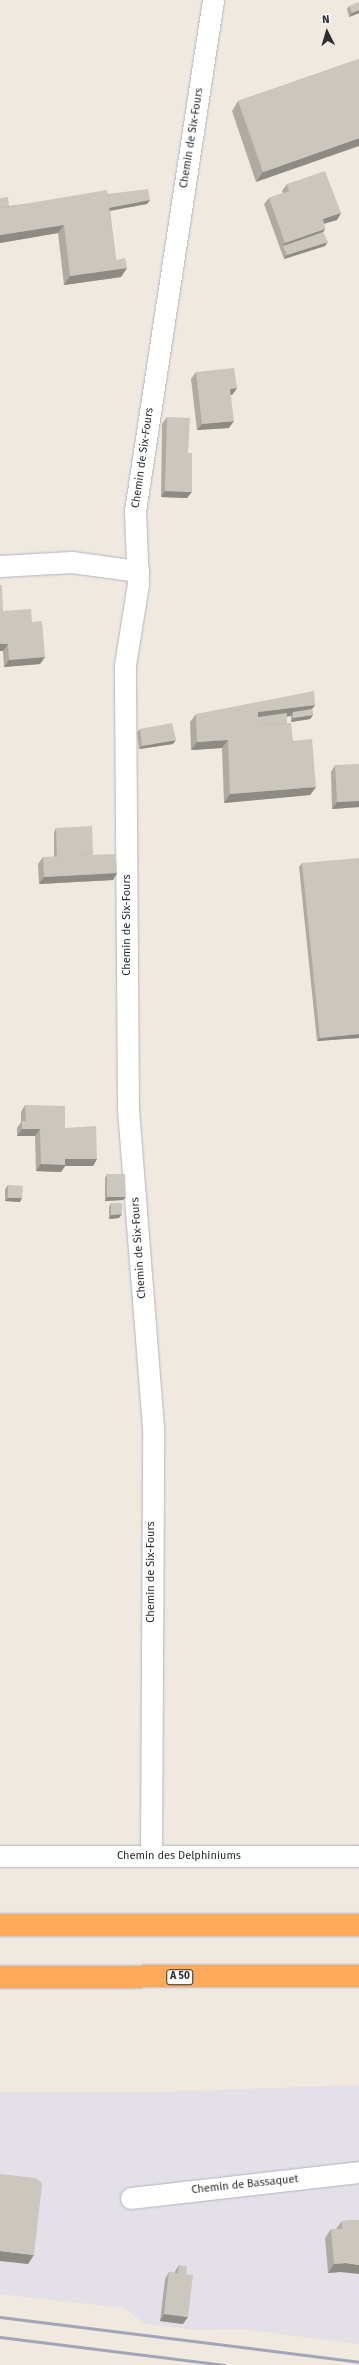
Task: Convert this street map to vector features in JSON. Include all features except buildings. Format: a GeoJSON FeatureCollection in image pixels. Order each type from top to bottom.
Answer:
{"type":"FeatureCollection","features":[{"type":"Feature","properties":{"kind":"highway"},"geometry":{"type":"LineString","coordinates":[[0,1925],[359,1925]]}},
{"type":"Feature","properties":{"kind":"highway","name":"A 50"},"geometry":{"type":"LineString","coordinates":[[0,1977],[359,1976]]}},
{"type":"Feature","properties":{"kind":"street","name":"Chemin de Six-Fours"},"geometry":{"type":"LineString","coordinates":[[151,1856],[153,1426],[128,1077],[125,665],[138,584],[135,511],[213,0]]}},
{"type":"Feature","properties":{"kind":"street"},"geometry":{"type":"LineString","coordinates":[[0,566],[72,562],[138,570]]}},
{"type":"Feature","properties":{"kind":"street","name":"Chemin des Delphiniums"},"geometry":{"type":"LineString","coordinates":[[0,1856],[359,1856]]}},
{"type":"Feature","properties":{"kind":"street","name":"Chemin de Bassaquet"},"geometry":{"type":"LineString","coordinates":[[131,2198],[359,2172]]}},
{"type":"Feature","properties":{"kind":"shaded area"},"geometry":{"type":"Polygon","coordinates":[[[359,2085],[359,2344],[240,2329],[200,2330],[144,2324],[125,2308],[0,2294],[0,2092],[157,2092],[359,2085]]]}},
{"type":"Feature","properties":{"kind":"railway"},"geometry":{"type":"LineString","coordinates":[[0,2317],[359,2362]]}},
{"type":"Feature","properties":{"kind":"railway"},"geometry":{"type":"LineString","coordinates":[[0,2337],[224,2365]]}}]}
